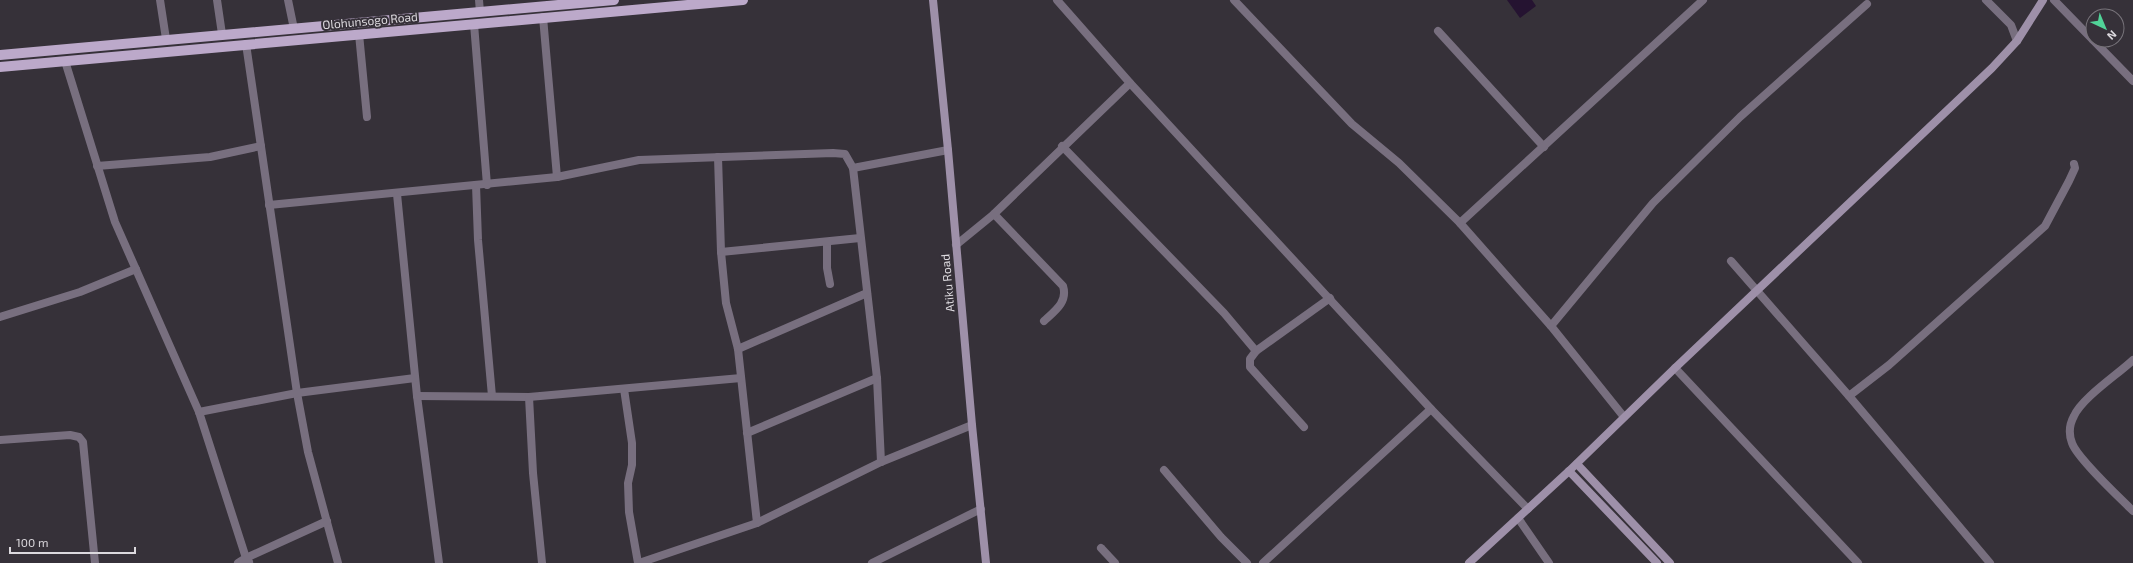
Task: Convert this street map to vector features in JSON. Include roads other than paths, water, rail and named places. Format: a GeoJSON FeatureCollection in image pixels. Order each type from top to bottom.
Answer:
{"type":"FeatureCollection","features":[{"type":"Feature","properties":{"kind":"main road","name":"Olohunsogo Road"},"geometry":{"type":"LineString","coordinates":[[0,55],[480,12],[558,2],[614,0]]}},
{"type":"Feature","properties":{"kind":"main road","name":"Olohunsogo Road"},"geometry":{"type":"LineString","coordinates":[[0,66],[743,0]]}},
{"type":"Feature","properties":{"kind":"street"},"geometry":{"type":"LineString","coordinates":[[160,0],[166,39]]}},
{"type":"Feature","properties":{"kind":"street"},"geometry":{"type":"LineString","coordinates":[[217,0],[222,34]]}},
{"type":"Feature","properties":{"kind":"street"},"geometry":{"type":"LineString","coordinates":[[288,0],[294,29]]}},
{"type":"Feature","properties":{"kind":"street"},"geometry":{"type":"LineString","coordinates":[[479,0],[480,12]]}},
{"type":"Feature","properties":{"kind":"street","name":"Atiku Road"},"geometry":{"type":"LineString","coordinates":[[933,0],[986,561]]}},
{"type":"Feature","properties":{"kind":"street"},"geometry":{"type":"LineString","coordinates":[[1057,0],[1130,83],[1431,409],[1528,509]]}},
{"type":"Feature","properties":{"kind":"street"},"geometry":{"type":"LineString","coordinates":[[1234,0],[1352,124],[1398,163],[1460,223],[1551,326],[1624,417]]}},
{"type":"Feature","properties":{"kind":"street"},"geometry":{"type":"LineString","coordinates":[[1460,223],[1544,147],[1610,83],[1703,0]]}},
{"type":"Feature","properties":{"kind":"street"},"geometry":{"type":"LineString","coordinates":[[1986,0],[2010,25],[2017,40]]}},
{"type":"Feature","properties":{"kind":"street"},"geometry":{"type":"LineString","coordinates":[[1469,563],[1577,464],[1675,368],[1992,68],[2017,40],[2043,0]]}},
{"type":"Feature","properties":{"kind":"street"},"geometry":{"type":"LineString","coordinates":[[2054,0],[2085,32]]}},
{"type":"Feature","properties":{"kind":"street"},"geometry":{"type":"LineString","coordinates":[[1551,326],[1652,203],[1740,117],[1867,4]]}},
{"type":"Feature","properties":{"kind":"street"},"geometry":{"type":"LineString","coordinates":[[543,17],[557,177]]}},
{"type":"Feature","properties":{"kind":"street"},"geometry":{"type":"LineString","coordinates":[[474,24],[487,185]]}},
{"type":"Feature","properties":{"kind":"street"},"geometry":{"type":"LineString","coordinates":[[1438,31],[1544,147]]}},
{"type":"Feature","properties":{"kind":"street"},"geometry":{"type":"LineString","coordinates":[[360,34],[367,117]]}},
{"type":"Feature","properties":{"kind":"street"},"geometry":{"type":"LineString","coordinates":[[246,44],[297,394],[308,452],[338,563]]}},
{"type":"Feature","properties":{"kind":"street"},"geometry":{"type":"LineString","coordinates":[[2101,48],[2133,81]]}},
{"type":"Feature","properties":{"kind":"street"},"geometry":{"type":"LineString","coordinates":[[65,61],[96,166],[115,222],[199,412],[248,561]]}},
{"type":"Feature","properties":{"kind":"street"},"geometry":{"type":"LineString","coordinates":[[956,244],[994,214],[1062,146],[1130,83]]}},
{"type":"Feature","properties":{"kind":"street"},"geometry":{"type":"LineString","coordinates":[[96,166],[210,157],[261,146]]}},
{"type":"Feature","properties":{"kind":"street"},"geometry":{"type":"LineString","coordinates":[[1062,146],[1224,313],[1256,351]]}},
{"type":"Feature","properties":{"kind":"street"},"geometry":{"type":"LineString","coordinates":[[853,168],[948,150]]}},
{"type":"Feature","properties":{"kind":"street"},"geometry":{"type":"LineString","coordinates":[[269,205],[397,194],[557,177],[639,160],[833,153],[845,154],[853,168],[877,378],[881,462]]}},
{"type":"Feature","properties":{"kind":"street"},"geometry":{"type":"LineString","coordinates":[[718,157],[720,252],[726,303],[738,349],[742,378],[757,523]]}},
{"type":"Feature","properties":{"kind":"street"},"geometry":{"type":"LineString","coordinates":[[1849,396],[1895,360],[2045,226],[2070,181],[2075,168],[2074,164]]}},
{"type":"Feature","properties":{"kind":"street"},"geometry":{"type":"LineString","coordinates":[[476,186],[478,240],[492,396]]}},
{"type":"Feature","properties":{"kind":"street"},"geometry":{"type":"LineString","coordinates":[[397,194],[417,396],[439,563]]}},
{"type":"Feature","properties":{"kind":"street"},"geometry":{"type":"LineString","coordinates":[[994,214],[1063,286],[1065,294],[1063,302],[1044,321]]}},
{"type":"Feature","properties":{"kind":"street"},"geometry":{"type":"LineString","coordinates":[[720,252],[860,238]]}},
{"type":"Feature","properties":{"kind":"street"},"geometry":{"type":"LineString","coordinates":[[827,242],[827,268],[830,284]]}},
{"type":"Feature","properties":{"kind":"street"},"geometry":{"type":"LineString","coordinates":[[1731,261],[1756,292],[1849,396],[1990,563]]}},
{"type":"Feature","properties":{"kind":"street"},"geometry":{"type":"LineString","coordinates":[[0,317],[80,292],[136,269]]}},
{"type":"Feature","properties":{"kind":"street"},"geometry":{"type":"LineString","coordinates":[[738,349],[867,293]]}},
{"type":"Feature","properties":{"kind":"street"},"geometry":{"type":"LineString","coordinates":[[1304,427],[1250,367],[1250,359],[1256,351],[1330,298]]}},
{"type":"Feature","properties":{"kind":"street"},"geometry":{"type":"LineString","coordinates":[[2133,360],[2085,402],[2074,416],[2070,431],[2072,445],[2084,460],[2133,511]]}},
{"type":"Feature","properties":{"kind":"street"},"geometry":{"type":"LineString","coordinates":[[1675,368],[1858,563]]}},
{"type":"Feature","properties":{"kind":"street"},"geometry":{"type":"LineString","coordinates":[[199,412],[297,394],[415,378]]}},
{"type":"Feature","properties":{"kind":"street"},"geometry":{"type":"LineString","coordinates":[[417,396],[529,397],[624,390],[742,378]]}},
{"type":"Feature","properties":{"kind":"street"},"geometry":{"type":"LineString","coordinates":[[747,433],[877,378]]}},
{"type":"Feature","properties":{"kind":"street"},"geometry":{"type":"LineString","coordinates":[[624,390],[632,443],[629,512],[638,563],[757,523],[881,462],[972,425]]}},
{"type":"Feature","properties":{"kind":"street"},"geometry":{"type":"LineString","coordinates":[[529,397],[533,473],[542,563]]}},
{"type":"Feature","properties":{"kind":"street"},"geometry":{"type":"LineString","coordinates":[[1263,563],[1431,409]]}},
{"type":"Feature","properties":{"kind":"street"},"geometry":{"type":"LineString","coordinates":[[0,440],[70,435],[79,437],[83,442],[95,563]]}},
{"type":"Feature","properties":{"kind":"street"},"geometry":{"type":"LineString","coordinates":[[1577,464],[1670,563]]}},
{"type":"Feature","properties":{"kind":"street"},"geometry":{"type":"LineString","coordinates":[[1164,470],[1221,538],[1247,563]]}},
{"type":"Feature","properties":{"kind":"street"},"geometry":{"type":"LineString","coordinates":[[1569,471],[1657,563]]}},
{"type":"Feature","properties":{"kind":"street"},"geometry":{"type":"LineString","coordinates":[[872,563],[981,509]]}},
{"type":"Feature","properties":{"kind":"street"},"geometry":{"type":"LineString","coordinates":[[1518,518],[1549,563]]}},
{"type":"Feature","properties":{"kind":"street"},"geometry":{"type":"LineString","coordinates":[[238,563],[248,561],[327,521]]}},
{"type":"Feature","properties":{"kind":"street"},"geometry":{"type":"LineString","coordinates":[[1101,548],[1115,563]]}}]}
